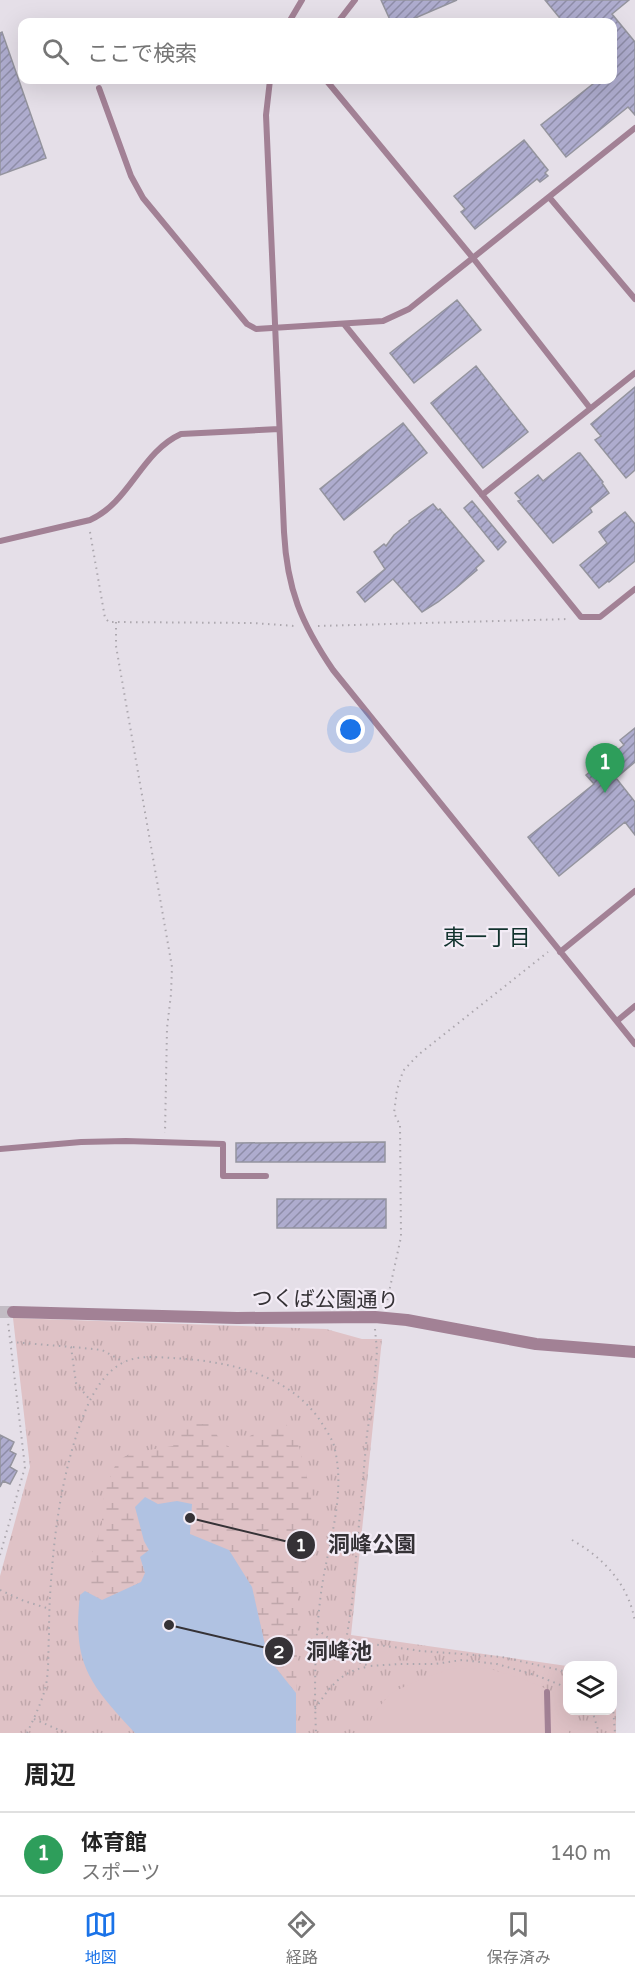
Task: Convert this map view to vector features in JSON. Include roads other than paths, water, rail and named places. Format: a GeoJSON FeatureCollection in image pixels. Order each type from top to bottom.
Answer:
{"type":"FeatureCollection","features":[{"type":"Feature","properties":{"kind":"street","name":"つくば公園通り"},"geometry":{"type":"LineString","coordinates":[[10,1314],[379,1318],[406,1320],[536,1344],[635,1352]]}},
{"type":"Feature","properties":{"kind":"lane"},"geometry":{"type":"LineString","coordinates":[[292,18],[302,0]]}},
{"type":"Feature","properties":{"kind":"lane"},"geometry":{"type":"LineString","coordinates":[[341,18],[356,0]]}},
{"type":"Feature","properties":{"kind":"lane"},"geometry":{"type":"LineString","coordinates":[[270,84],[267,115],[284,532],[288,573],[299,612],[312,638],[333,670],[635,1044]]}},
{"type":"Feature","properties":{"kind":"lane"},"geometry":{"type":"LineString","coordinates":[[329,84],[472,258],[590,408]]}},
{"type":"Feature","properties":{"kind":"lane"},"geometry":{"type":"LineString","coordinates":[[99,88],[131,176],[143,198],[247,324],[256,329],[382,321],[394,317],[409,309],[635,128]]}},
{"type":"Feature","properties":{"kind":"lane"},"geometry":{"type":"LineString","coordinates":[[549,196],[635,299]]}},
{"type":"Feature","properties":{"kind":"lane"},"geometry":{"type":"LineString","coordinates":[[344,324],[581,617],[600,617],[635,589]]}},
{"type":"Feature","properties":{"kind":"lane"},"geometry":{"type":"LineString","coordinates":[[482,495],[635,373]]}},
{"type":"Feature","properties":{"kind":"lane"},"geometry":{"type":"LineString","coordinates":[[0,541],[100,516],[110,508],[156,450],[181,434],[279,429]]}},
{"type":"Feature","properties":{"kind":"lane"},"geometry":{"type":"LineString","coordinates":[[557,949],[635,891]]}},
{"type":"Feature","properties":{"kind":"lane"},"geometry":{"type":"LineString","coordinates":[[616,1021],[635,1006]]}},
{"type":"Feature","properties":{"kind":"lane"},"geometry":{"type":"LineString","coordinates":[[0,1149],[126,1140],[223,1144],[223,1176],[266,1176]]}},
{"type":"Feature","properties":{"kind":"lane"},"geometry":{"type":"LineString","coordinates":[[547,1692],[548,1733]]}},
{"type":"Feature","properties":{"kind":"water"},"geometry":{"type":"Polygon","coordinates":[[[145,1497],[158,1504],[177,1501],[192,1504],[190,1534],[229,1550],[252,1587],[268,1658],[296,1693],[296,1733],[135,1733],[106,1701],[96,1686],[82,1657],[78,1619],[80,1595],[85,1591],[102,1600],[141,1582],[145,1573],[140,1557],[149,1550],[144,1541],[135,1507],[145,1497]]]}},
{"type":"Feature","properties":{"kind":"tunnel"},"geometry":{"type":"LineString","coordinates":[[0,1312],[13,1312]]}},
{"type":"Feature","properties":{"kind":"place","name":"体育館"},"geometry":{"type":"Point","coordinates":[605,793]}},
{"type":"Feature","properties":{"kind":"place","name":"洞峰公園"},"geometry":{"type":"Point","coordinates":[190,1518]}},
{"type":"Feature","properties":{"kind":"place","name":"洞峰池"},"geometry":{"type":"Point","coordinates":[169,1625]}},
{"type":"Feature","properties":{"kind":"district","name":"東一丁目"},"geometry":{"type":"Point","coordinates":[487,938]}}]}
